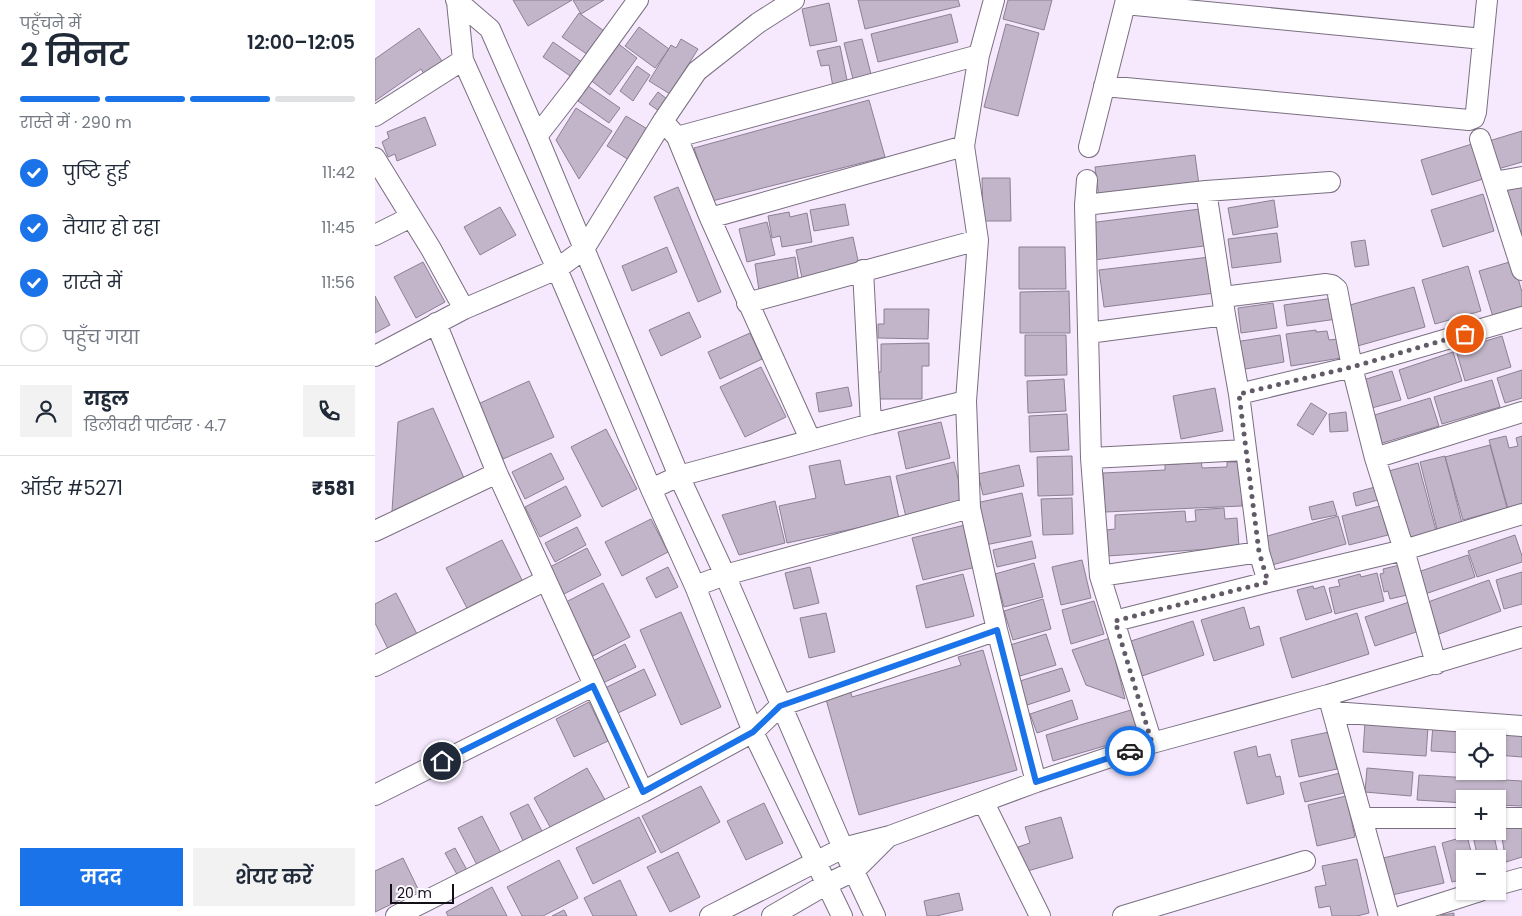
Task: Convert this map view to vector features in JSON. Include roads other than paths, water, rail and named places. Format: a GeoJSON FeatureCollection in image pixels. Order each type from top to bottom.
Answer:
{"type":"FeatureCollection","features":[{"type":"Feature","properties":{"kind":"street"},"geometry":{"type":"LineString","coordinates":[[537,136],[638,0]]}},
{"type":"Feature","properties":{"kind":"street"},"geometry":{"type":"LineString","coordinates":[[375,356],[464,308],[557,269],[585,249],[663,121],[697,70],[757,23],[794,0]]}},
{"type":"Feature","properties":{"kind":"street"},"geometry":{"type":"LineString","coordinates":[[994,0],[979,55],[964,146],[978,240],[966,401],[970,508],[997,630],[1036,782]]}},
{"type":"Feature","properties":{"kind":"street"},"geometry":{"type":"LineString","coordinates":[[1104,86],[1469,120],[1474,118],[1476,112],[1487,0]]}},
{"type":"Feature","properties":{"kind":"street"},"geometry":{"type":"LineString","coordinates":[[456,1],[490,29],[585,249],[679,476],[725,575],[780,706],[875,916]]}},
{"type":"Feature","properties":{"kind":"street"},"geometry":{"type":"LineString","coordinates":[[456,1],[463,60],[557,269],[651,489],[695,586],[753,732],[842,916]]}},
{"type":"Feature","properties":{"kind":"street"},"geometry":{"type":"LineString","coordinates":[[1089,147],[1126,2],[1483,39]]}},
{"type":"Feature","properties":{"kind":"street"},"geometry":{"type":"LineString","coordinates":[[677,137],[979,55]]}},
{"type":"Feature","properties":{"kind":"street"},"geometry":{"type":"LineString","coordinates":[[375,116],[463,60]]}},
{"type":"Feature","properties":{"kind":"street"},"geometry":{"type":"LineString","coordinates":[[663,121],[677,137],[747,303],[810,440]]}},
{"type":"Feature","properties":{"kind":"street"},"geometry":{"type":"LineString","coordinates":[[1480,139],[1522,270]]}},
{"type":"Feature","properties":{"kind":"street"},"geometry":{"type":"LineString","coordinates":[[710,218],[964,146]]}},
{"type":"Feature","properties":{"kind":"street"},"geometry":{"type":"LineString","coordinates":[[375,158],[464,308]]}},
{"type":"Feature","properties":{"kind":"street"},"geometry":{"type":"LineString","coordinates":[[1494,182],[1522,177]]}},
{"type":"Feature","properties":{"kind":"street"},"geometry":{"type":"LineString","coordinates":[[1087,180],[1085,205],[1091,458],[1101,576],[1152,743]]}},
{"type":"Feature","properties":{"kind":"street"},"geometry":{"type":"LineString","coordinates":[[1085,205],[1206,191],[1330,182]]}},
{"type":"Feature","properties":{"kind":"street"},"geometry":{"type":"LineString","coordinates":[[1206,191],[1239,394],[1259,552],[1268,582]]}},
{"type":"Feature","properties":{"kind":"street"},"geometry":{"type":"LineString","coordinates":[[375,234],[411,217]]}},
{"type":"Feature","properties":{"kind":"street"},"geometry":{"type":"LineString","coordinates":[[747,303],[978,240]]}},
{"type":"Feature","properties":{"kind":"street"},"geometry":{"type":"LineString","coordinates":[[863,270],[871,424]]}},
{"type":"Feature","properties":{"kind":"street"},"geometry":{"type":"LineString","coordinates":[[1088,333],[1326,284],[1333,285],[1337,289],[1339,297],[1352,367],[1375,458],[1404,550],[1436,664]]}},
{"type":"Feature","properties":{"kind":"street"},"geometry":{"type":"LineString","coordinates":[[1239,394],[1352,367],[1522,317]]}},
{"type":"Feature","properties":{"kind":"street"},"geometry":{"type":"LineString","coordinates":[[436,323],[497,472],[643,792]]}},
{"type":"Feature","properties":{"kind":"street"},"geometry":{"type":"LineString","coordinates":[[651,489],[679,476],[871,424],[966,401]]}},
{"type":"Feature","properties":{"kind":"street"},"geometry":{"type":"LineString","coordinates":[[1375,458],[1522,412]]}},
{"type":"Feature","properties":{"kind":"street"},"geometry":{"type":"LineString","coordinates":[[1091,458],[1246,450]]}},
{"type":"Feature","properties":{"kind":"street"},"geometry":{"type":"LineString","coordinates":[[375,531],[497,472]]}},
{"type":"Feature","properties":{"kind":"street"},"geometry":{"type":"LineString","coordinates":[[695,586],[725,575],[970,508]]}},
{"type":"Feature","properties":{"kind":"street"},"geometry":{"type":"LineString","coordinates":[[1115,621],[1404,550],[1522,514]]}},
{"type":"Feature","properties":{"kind":"street"},"geometry":{"type":"LineString","coordinates":[[1101,576],[1259,552]]}},
{"type":"Feature","properties":{"kind":"street"},"geometry":{"type":"LineString","coordinates":[[375,666],[546,580]]}},
{"type":"Feature","properties":{"kind":"street"},"geometry":{"type":"LineString","coordinates":[[396,916],[643,792],[753,732],[780,706],[997,630]]}},
{"type":"Feature","properties":{"kind":"street"},"geometry":{"type":"LineString","coordinates":[[710,916],[843,848],[890,836],[984,803],[1036,782],[1152,743],[1330,704],[1436,664],[1522,637]]}},
{"type":"Feature","properties":{"kind":"street"},"geometry":{"type":"LineString","coordinates":[[375,795],[593,686]]}},
{"type":"Feature","properties":{"kind":"street"},"geometry":{"type":"LineString","coordinates":[[1330,704],[1522,726]]}},
{"type":"Feature","properties":{"kind":"street"},"geometry":{"type":"LineString","coordinates":[[1330,704],[1389,916]]}},
{"type":"Feature","properties":{"kind":"street"},"geometry":{"type":"LineString","coordinates":[[984,803],[1039,916]]}},
{"type":"Feature","properties":{"kind":"street"},"geometry":{"type":"LineString","coordinates":[[1362,818],[1456,818]]}},
{"type":"Feature","properties":{"kind":"street"},"geometry":{"type":"LineString","coordinates":[[1506,818],[1522,818]]}},
{"type":"Feature","properties":{"kind":"street"},"geometry":{"type":"LineString","coordinates":[[772,916],[854,870],[890,836]]}},
{"type":"Feature","properties":{"kind":"street"},"geometry":{"type":"LineString","coordinates":[[1123,916],[1305,861]]}},
{"type":"Feature","properties":{"kind":"street"},"geometry":{"type":"LineString","coordinates":[[1506,883],[1522,878]]}},
{"type":"Feature","properties":{"kind":"street"},"geometry":{"type":"LineString","coordinates":[[1402,916],[1456,898]]}}]}
